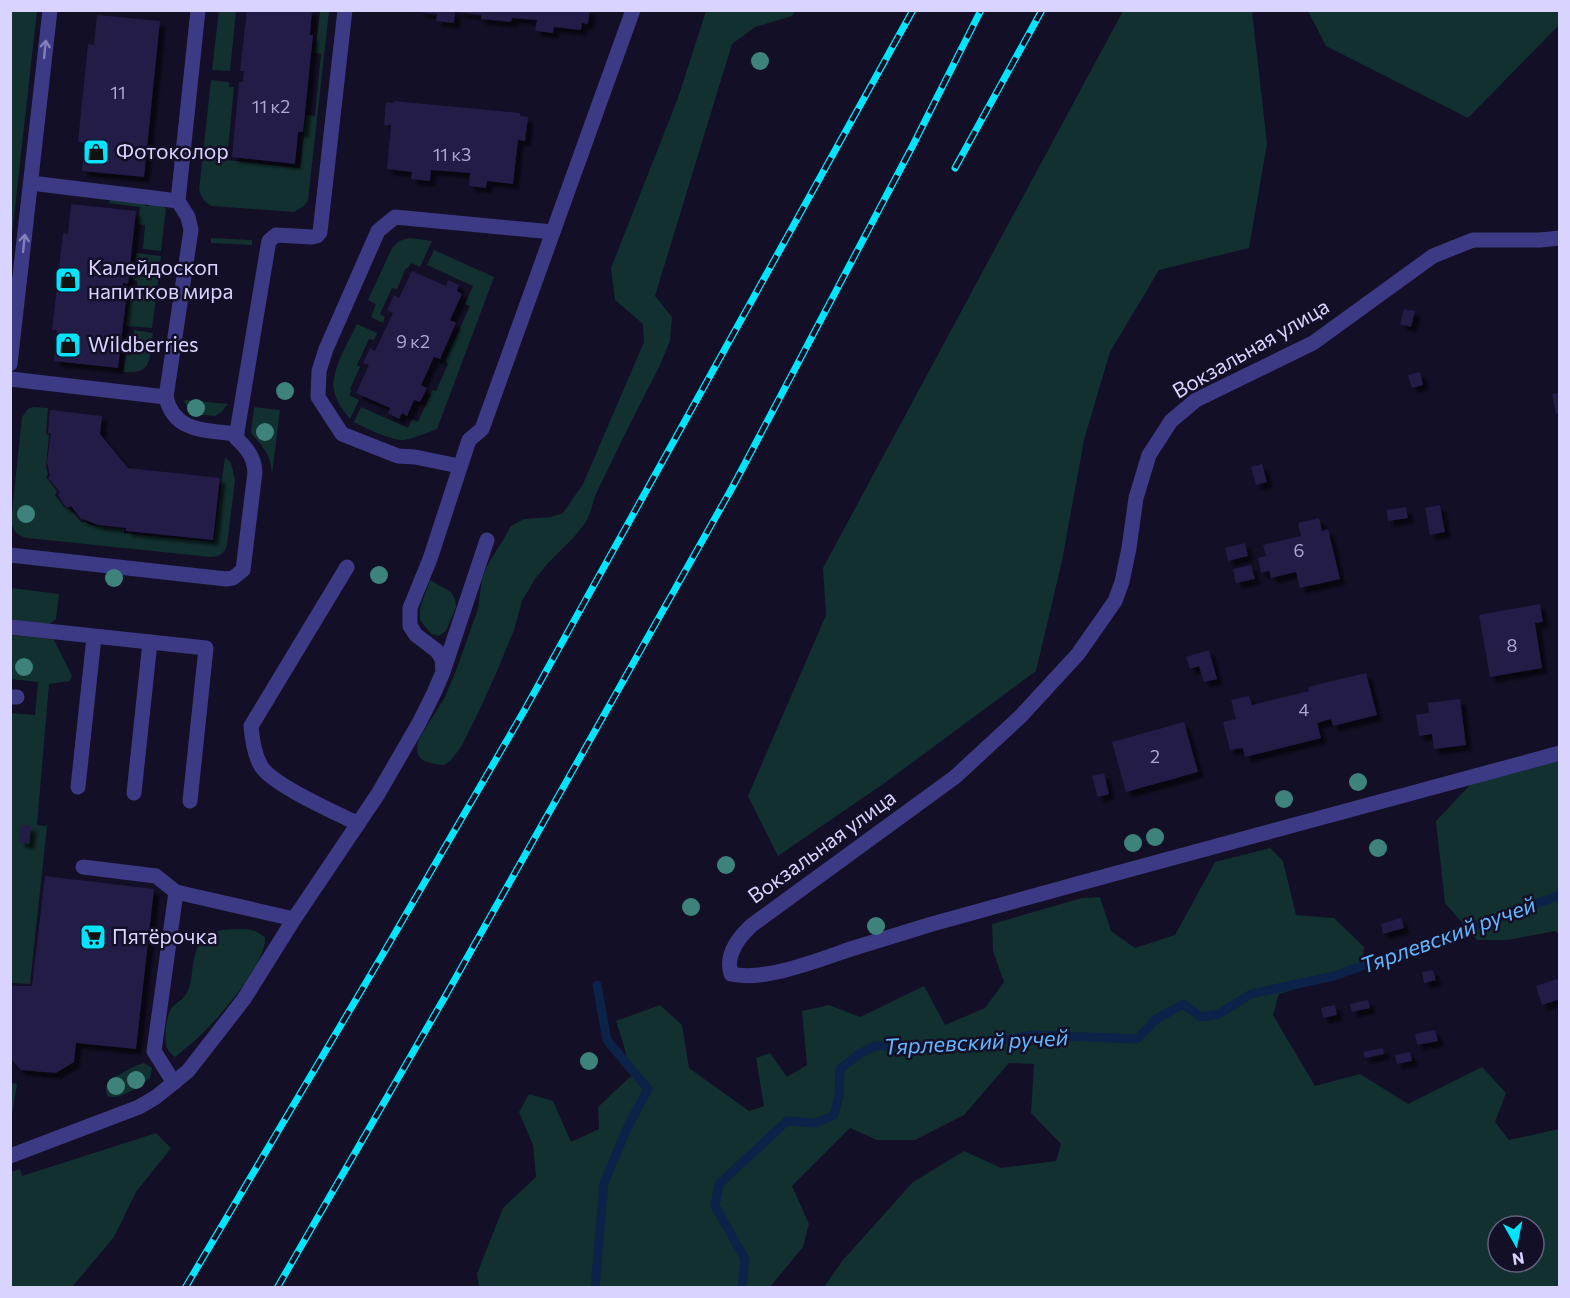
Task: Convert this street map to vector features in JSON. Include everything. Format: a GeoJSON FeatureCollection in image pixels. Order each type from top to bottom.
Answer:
{"type":"FeatureCollection","features":[{"type":"Feature","properties":{"kind":"street"},"geometry":{"type":"LineString","coordinates":[[10,364],[50,10]]}},
{"type":"Feature","properties":{"kind":"street"},"geometry":{"type":"LineString","coordinates":[[198,10],[178,201],[188,217],[191,230],[166,397],[172,413],[188,426],[237,434]]}},
{"type":"Feature","properties":{"kind":"street"},"geometry":{"type":"LineString","coordinates":[[10,555],[214,578],[233,578],[243,570],[255,472],[252,458],[236,438],[269,241],[276,235],[312,237],[317,236],[320,232],[345,10]]}},
{"type":"Feature","properties":{"kind":"street"},"geometry":{"type":"LineString","coordinates":[[443,672],[442,659],[437,651],[416,635],[410,626],[410,608],[430,559],[469,440],[482,429],[633,10]]}},
{"type":"Feature","properties":{"kind":"street"},"geometry":{"type":"LineString","coordinates":[[31,183],[178,201]]}},
{"type":"Feature","properties":{"kind":"street"},"geometry":{"type":"LineString","coordinates":[[459,466],[398,456],[342,434],[318,397],[319,371],[326,349],[378,231],[394,217],[553,232]]}},
{"type":"Feature","properties":{"kind":"street","name":"Вокзальная улица"},"geometry":{"type":"LineString","coordinates":[[1560,238],[1473,240],[1433,256],[1313,343],[1196,400],[1171,421],[1149,455],[1136,498],[1127,559],[1115,602],[1078,654],[1021,716],[955,777],[752,925],[741,935],[734,948],[729,967],[731,974],[737,975],[760,974],[792,968],[893,935],[1225,842],[1560,753]]}},
{"type":"Feature","properties":{"kind":"street"},"geometry":{"type":"LineString","coordinates":[[10,379],[166,397]]}},
{"type":"Feature","properties":{"kind":"street"},"geometry":{"type":"LineString","coordinates":[[10,1156],[139,1107],[174,1083],[204,1053],[244,999],[378,795],[419,723],[443,672],[487,540]]}},
{"type":"Feature","properties":{"kind":"street"},"geometry":{"type":"LineString","coordinates":[[347,567],[251,726],[253,746],[262,768],[280,784],[358,824]]}},
{"type":"Feature","properties":{"kind":"street"},"geometry":{"type":"LineString","coordinates":[[10,627],[206,648],[190,801]]}},
{"type":"Feature","properties":{"kind":"street"},"geometry":{"type":"LineString","coordinates":[[78,787],[94,636]]}},
{"type":"Feature","properties":{"kind":"street"},"geometry":{"type":"LineString","coordinates":[[134,793],[150,642]]}},
{"type":"Feature","properties":{"kind":"street"},"geometry":{"type":"LineString","coordinates":[[83,867],[156,876],[176,892],[294,920]]}},
{"type":"Feature","properties":{"kind":"street"},"geometry":{"type":"LineString","coordinates":[[174,1083],[154,1051],[176,892]]}},
{"type":"Feature","properties":{"kind":"green space"},"geometry":{"type":"Polygon","coordinates":[[[219,10],[236,11],[230,71],[212,70],[219,10]]]}},
{"type":"Feature","properties":{"kind":"green space"},"geometry":{"type":"Polygon","coordinates":[[[10,11],[37,11],[11,244],[10,11]]]}},
{"type":"Feature","properties":{"kind":"green space"},"geometry":{"type":"Polygon","coordinates":[[[320,11],[329,11],[308,200],[304,206],[294,212],[212,206],[204,200],[199,190],[211,80],[229,82],[229,87],[234,87],[227,160],[300,168],[306,115],[315,116],[321,54],[315,53],[320,11]]]}},
{"type":"Feature","properties":{"kind":"green space"},"geometry":{"type":"Polygon","coordinates":[[[706,11],[795,11],[792,16],[755,27],[732,44],[655,296],[672,317],[670,341],[660,365],[595,496],[586,522],[535,579],[522,601],[514,630],[495,676],[461,747],[444,765],[426,762],[417,752],[419,739],[445,697],[457,668],[478,609],[482,579],[487,566],[511,526],[524,519],[551,517],[563,513],[583,484],[644,342],[643,324],[615,300],[611,268],[678,98],[706,11]]]}},
{"type":"Feature","properties":{"kind":"green space"},"geometry":{"type":"Polygon","coordinates":[[[1123,11],[1252,11],[1267,144],[1249,248],[1159,270],[1110,352],[1084,440],[1062,561],[1036,671],[886,782],[778,856],[748,796],[826,615],[823,568],[1123,11]]]}},
{"type":"Feature","properties":{"kind":"green space"},"geometry":{"type":"Polygon","coordinates":[[[1308,11],[1559,11],[1559,25],[1468,118],[1326,46],[1308,11]]]}},
{"type":"Feature","properties":{"kind":"green space"},"geometry":{"type":"Polygon","coordinates":[[[112,200],[145,203],[145,206],[161,205],[166,209],[161,251],[143,249],[145,225],[138,224],[140,207],[108,203],[112,200]]]}},
{"type":"Feature","properties":{"kind":"green space"},"geometry":{"type":"Polygon","coordinates":[[[211,238],[252,240],[252,245],[211,243],[211,238]]]}},
{"type":"Feature","properties":{"kind":"green space"},"geometry":{"type":"Polygon","coordinates":[[[410,238],[432,241],[420,267],[411,263],[406,268],[397,289],[392,288],[380,314],[385,317],[383,323],[371,317],[376,304],[368,300],[392,248],[399,241],[410,238]]]}},
{"type":"Feature","properties":{"kind":"green space"},"geometry":{"type":"Polygon","coordinates":[[[434,250],[494,277],[437,429],[399,440],[379,434],[354,422],[361,407],[408,428],[412,419],[418,422],[432,390],[436,391],[448,364],[445,361],[470,306],[465,304],[473,286],[427,265],[434,250]]]}},
{"type":"Feature","properties":{"kind":"green space"},"geometry":{"type":"Polygon","coordinates":[[[136,253],[161,256],[157,289],[137,286],[137,281],[133,280],[136,253]]]}},
{"type":"Feature","properties":{"kind":"green space"},"geometry":{"type":"Polygon","coordinates":[[[136,294],[156,297],[152,328],[126,326],[129,300],[135,300],[136,294]]]}},
{"type":"Feature","properties":{"kind":"green space"},"geometry":{"type":"Polygon","coordinates":[[[357,324],[377,333],[374,340],[369,339],[357,365],[360,367],[349,395],[359,400],[350,419],[336,398],[334,383],[341,357],[357,324]]]}},
{"type":"Feature","properties":{"kind":"green space"},"geometry":{"type":"Polygon","coordinates":[[[134,330],[153,333],[150,357],[145,368],[140,371],[123,372],[126,355],[131,355],[134,330]]]}},
{"type":"Feature","properties":{"kind":"green space"},"geometry":{"type":"Polygon","coordinates":[[[184,400],[228,404],[215,416],[194,414],[188,409],[184,400]]]}},
{"type":"Feature","properties":{"kind":"green space"},"geometry":{"type":"Polygon","coordinates":[[[254,407],[280,410],[272,475],[266,452],[251,433],[254,407]]]}},
{"type":"Feature","properties":{"kind":"green space"},"geometry":{"type":"Polygon","coordinates":[[[48,408],[46,434],[49,435],[46,467],[48,475],[46,477],[57,491],[55,495],[63,506],[70,509],[82,523],[85,521],[91,525],[124,529],[124,533],[214,542],[225,457],[231,463],[235,480],[225,551],[218,556],[210,557],[28,538],[19,535],[11,521],[22,417],[28,409],[48,408]]]}},
{"type":"Feature","properties":{"kind":"green space"},"geometry":{"type":"Polygon","coordinates":[[[430,580],[451,592],[455,599],[456,607],[446,631],[439,636],[431,634],[420,620],[420,608],[430,580]]]}},
{"type":"Feature","properties":{"kind":"green space"},"geometry":{"type":"Polygon","coordinates":[[[11,588],[59,594],[56,619],[49,624],[11,621],[11,588]]]}},
{"type":"Feature","properties":{"kind":"green space"},"geometry":{"type":"Polygon","coordinates":[[[11,635],[54,640],[72,676],[70,681],[49,684],[37,825],[47,826],[30,984],[11,983],[11,713],[35,715],[38,682],[11,679],[11,635]]]}},
{"type":"Feature","properties":{"kind":"green space"},"geometry":{"type":"Polygon","coordinates":[[[1559,761],[1559,934],[1555,931],[1508,940],[1477,940],[1445,903],[1436,821],[1472,783],[1559,761]]]}},
{"type":"Feature","properties":{"kind":"green space"},"geometry":{"type":"Polygon","coordinates":[[[1270,848],[1283,861],[1296,915],[1334,918],[1364,947],[1362,969],[1279,994],[1273,1015],[1315,1086],[1360,1074],[1408,1104],[1482,1067],[1506,1093],[1495,1122],[1509,1140],[1559,1129],[1559,1287],[824,1287],[843,1260],[913,1182],[964,1151],[1001,1168],[1056,1161],[1061,1144],[1031,1113],[1034,1064],[1009,1063],[964,1115],[915,1140],[877,1140],[850,1128],[792,1186],[809,1224],[803,1247],[770,1287],[479,1287],[477,1274],[503,1208],[536,1177],[533,1145],[519,1112],[529,1094],[553,1101],[571,1142],[599,1129],[598,1107],[631,1076],[616,1021],[660,1005],[682,1025],[689,1068],[749,1111],[764,1106],[756,1058],[770,1053],[787,1077],[807,1065],[802,1011],[829,1005],[860,1017],[924,986],[945,1025],[985,1008],[1004,982],[993,951],[992,924],[1082,898],[1100,897],[1111,931],[1135,948],[1175,935],[1215,862],[1270,848]]]}},
{"type":"Feature","properties":{"kind":"green space"},"geometry":{"type":"Polygon","coordinates":[[[247,929],[265,937],[264,948],[259,960],[221,1014],[175,1057],[166,1046],[168,1017],[171,1009],[183,998],[189,988],[199,944],[207,935],[218,931],[247,929]]]}},
{"type":"Feature","properties":{"kind":"green space"},"geometry":{"type":"Polygon","coordinates":[[[144,1063],[152,1068],[150,1078],[123,1095],[107,1096],[106,1087],[109,1082],[144,1063]]]}},
{"type":"Feature","properties":{"kind":"green space"},"geometry":{"type":"Polygon","coordinates":[[[10,1083],[17,1084],[11,1121],[10,1083]]]}},
{"type":"Feature","properties":{"kind":"green space"},"geometry":{"type":"Polygon","coordinates":[[[156,1133],[171,1148],[136,1192],[114,1237],[72,1287],[11,1287],[11,1172],[20,1169],[22,1176],[156,1133]]]}},
{"type":"Feature","properties":{"kind":"building"},"geometry":{"type":"Polygon","coordinates":[[[247,10],[312,10],[310,35],[313,35],[303,132],[298,132],[295,164],[232,157],[239,82],[243,82],[244,71],[240,71],[247,10]]]}},
{"type":"Feature","properties":{"kind":"building"},"geometry":{"type":"Polygon","coordinates":[[[419,10],[455,10],[454,23],[436,21],[437,14],[419,12],[419,10]]]}},
{"type":"Feature","properties":{"kind":"building"},"geometry":{"type":"Polygon","coordinates":[[[457,10],[590,10],[588,24],[582,23],[581,30],[554,27],[553,33],[535,31],[537,20],[512,18],[511,22],[481,19],[481,15],[457,12],[457,10]]]}},
{"type":"Feature","properties":{"kind":"building"},"geometry":{"type":"Polygon","coordinates":[[[97,15],[160,21],[144,177],[82,171],[85,143],[78,142],[88,44],[94,45],[97,15]]]}},
{"type":"Feature","properties":{"kind":"building"},"geometry":{"type":"Polygon","coordinates":[[[394,101],[520,113],[520,116],[528,117],[525,141],[518,140],[513,184],[487,181],[486,188],[469,186],[470,173],[431,170],[430,181],[411,179],[412,172],[387,169],[391,125],[384,125],[386,102],[394,103],[394,101]]]}},
{"type":"Feature","properties":{"kind":"building"},"geometry":{"type":"Polygon","coordinates":[[[71,204],[136,211],[128,284],[123,283],[122,292],[127,292],[118,368],[54,361],[57,330],[52,330],[63,233],[68,234],[71,204]]]}},
{"type":"Feature","properties":{"kind":"building"},"geometry":{"type":"Polygon","coordinates":[[[412,271],[446,286],[448,280],[459,285],[457,291],[462,294],[450,320],[456,323],[440,359],[434,357],[421,385],[427,388],[420,402],[414,400],[407,416],[402,413],[399,419],[388,413],[390,408],[356,393],[369,365],[363,363],[370,348],[375,351],[393,313],[387,310],[394,295],[399,298],[412,271]]]}},
{"type":"Feature","properties":{"kind":"building"},"geometry":{"type":"Polygon","coordinates":[[[1404,309],[1415,311],[1411,327],[1400,324],[1404,309]]]}},
{"type":"Feature","properties":{"kind":"building"},"geometry":{"type":"Polygon","coordinates":[[[1420,372],[1423,385],[1412,388],[1408,375],[1420,372]]]}},
{"type":"Feature","properties":{"kind":"building"},"geometry":{"type":"Polygon","coordinates":[[[1560,393],[1560,414],[1556,414],[1552,394],[1560,393]]]}},
{"type":"Feature","properties":{"kind":"building"},"geometry":{"type":"Polygon","coordinates":[[[50,410],[102,416],[100,434],[128,468],[220,478],[213,540],[126,531],[126,528],[98,525],[82,520],[71,506],[68,508],[64,505],[58,495],[60,492],[48,478],[50,476],[47,462],[51,433],[48,433],[50,410]]]}},
{"type":"Feature","properties":{"kind":"building"},"geometry":{"type":"Polygon","coordinates":[[[1262,464],[1267,482],[1256,485],[1251,467],[1262,464]]]}},
{"type":"Feature","properties":{"kind":"building"},"geometry":{"type":"Polygon","coordinates":[[[1440,505],[1445,532],[1430,535],[1425,508],[1440,505]]]}},
{"type":"Feature","properties":{"kind":"building"},"geometry":{"type":"Polygon","coordinates":[[[1406,507],[1408,518],[1388,521],[1387,510],[1406,507]]]}},
{"type":"Feature","properties":{"kind":"building"},"geometry":{"type":"Polygon","coordinates":[[[1319,518],[1322,531],[1328,529],[1340,579],[1300,588],[1296,572],[1271,578],[1269,571],[1261,573],[1258,558],[1266,556],[1263,545],[1301,536],[1298,523],[1319,518]]]}},
{"type":"Feature","properties":{"kind":"building"},"geometry":{"type":"Polygon","coordinates":[[[1245,543],[1248,556],[1228,561],[1225,548],[1245,543]]]}},
{"type":"Feature","properties":{"kind":"building"},"geometry":{"type":"Polygon","coordinates":[[[1251,565],[1255,579],[1236,583],[1233,569],[1251,565]]]}},
{"type":"Feature","properties":{"kind":"building"},"geometry":{"type":"Polygon","coordinates":[[[1540,604],[1543,622],[1535,623],[1542,668],[1490,677],[1479,615],[1540,604]]]}},
{"type":"Feature","properties":{"kind":"building"},"geometry":{"type":"Polygon","coordinates":[[[1209,650],[1217,679],[1204,682],[1199,666],[1190,669],[1186,657],[1209,650]]]}},
{"type":"Feature","properties":{"kind":"building"},"geometry":{"type":"Polygon","coordinates":[[[1366,673],[1377,715],[1333,726],[1331,719],[1317,723],[1321,738],[1245,757],[1243,748],[1230,750],[1223,722],[1236,719],[1231,700],[1249,696],[1252,705],[1309,691],[1308,687],[1366,673]]]}},
{"type":"Feature","properties":{"kind":"building"},"geometry":{"type":"Polygon","coordinates":[[[1460,699],[1466,745],[1434,749],[1432,734],[1419,736],[1416,715],[1429,713],[1428,703],[1460,699]]]}},
{"type":"Feature","properties":{"kind":"building"},"geometry":{"type":"Polygon","coordinates":[[[1184,722],[1198,772],[1126,792],[1112,742],[1184,722]]]}},
{"type":"Feature","properties":{"kind":"building"},"geometry":{"type":"Polygon","coordinates":[[[1104,773],[1109,794],[1098,797],[1092,776],[1104,773]]]}},
{"type":"Feature","properties":{"kind":"building"},"geometry":{"type":"Polygon","coordinates":[[[21,825],[31,826],[29,844],[19,842],[21,825]]]}},
{"type":"Feature","properties":{"kind":"building","name":"Пятёрочка"},"geometry":{"type":"Polygon","coordinates":[[[45,876],[154,889],[136,1049],[76,1043],[74,1062],[56,1073],[21,1070],[10,1058],[10,986],[32,986],[45,876]]]}},
{"type":"Feature","properties":{"kind":"building"},"geometry":{"type":"Polygon","coordinates":[[[1401,918],[1404,928],[1383,934],[1381,924],[1401,918]]]}},
{"type":"Feature","properties":{"kind":"building"},"geometry":{"type":"Polygon","coordinates":[[[1433,970],[1436,980],[1424,983],[1422,972],[1433,970]]]}},
{"type":"Feature","properties":{"kind":"building"},"geometry":{"type":"Polygon","coordinates":[[[1557,979],[1560,986],[1560,999],[1542,1005],[1536,986],[1557,979]]]}},
{"type":"Feature","properties":{"kind":"building"},"geometry":{"type":"Polygon","coordinates":[[[1368,1000],[1370,1008],[1352,1012],[1350,1004],[1368,1000]]]}},
{"type":"Feature","properties":{"kind":"building"},"geometry":{"type":"Polygon","coordinates":[[[1335,1005],[1337,1015],[1323,1018],[1321,1008],[1335,1005]]]}},
{"type":"Feature","properties":{"kind":"building"},"geometry":{"type":"Polygon","coordinates":[[[1435,1030],[1438,1041],[1417,1045],[1415,1034],[1435,1030]]]}},
{"type":"Feature","properties":{"kind":"building"},"geometry":{"type":"Polygon","coordinates":[[[1383,1048],[1384,1054],[1365,1058],[1363,1052],[1383,1048]]]}},
{"type":"Feature","properties":{"kind":"building"},"geometry":{"type":"Polygon","coordinates":[[[1410,1052],[1412,1061],[1397,1064],[1395,1055],[1410,1052]]]}},
{"type":"Feature","properties":{"kind":"waterway","name":"Тярлевский ручей"},"geometry":{"type":"LineString","coordinates":[[742,1288],[745,1259],[715,1206],[719,1184],[787,1121],[816,1123],[834,1115],[839,1097],[840,1069],[859,1054],[875,1046],[965,1046],[1034,1035],[1137,1039],[1155,1020],[1183,1004],[1201,1017],[1219,1014],[1251,994],[1334,976],[1560,895]]}},
{"type":"Feature","properties":{"kind":"waterway"},"geometry":{"type":"LineString","coordinates":[[595,1288],[604,1183],[628,1126],[648,1089],[607,1040],[597,985]]}},
{"type":"Feature","properties":{"kind":"railway"},"geometry":{"type":"LineString","coordinates":[[185,1288],[524,711],[913,10]]}},
{"type":"Feature","properties":{"kind":"railway"},"geometry":{"type":"LineString","coordinates":[[277,1288],[446,995],[732,488],[912,147],[981,10]]}},
{"type":"Feature","properties":{"kind":"railway"},"geometry":{"type":"LineString","coordinates":[[955,168],[1042,10]]}},
{"type":"Feature","properties":{"kind":"place","name":"Фотоколор"},"geometry":{"type":"Point","coordinates":[96,152]}},
{"type":"Feature","properties":{"kind":"place","name":"Калейдоскоп напитков мира"},"geometry":{"type":"Point","coordinates":[68,280]}},
{"type":"Feature","properties":{"kind":"place","name":"Wildberries"},"geometry":{"type":"Point","coordinates":[68,345]}},
{"type":"Feature","properties":{"kind":"place","name":"Пятёрочка"},"geometry":{"type":"Point","coordinates":[93,937]}}]}
